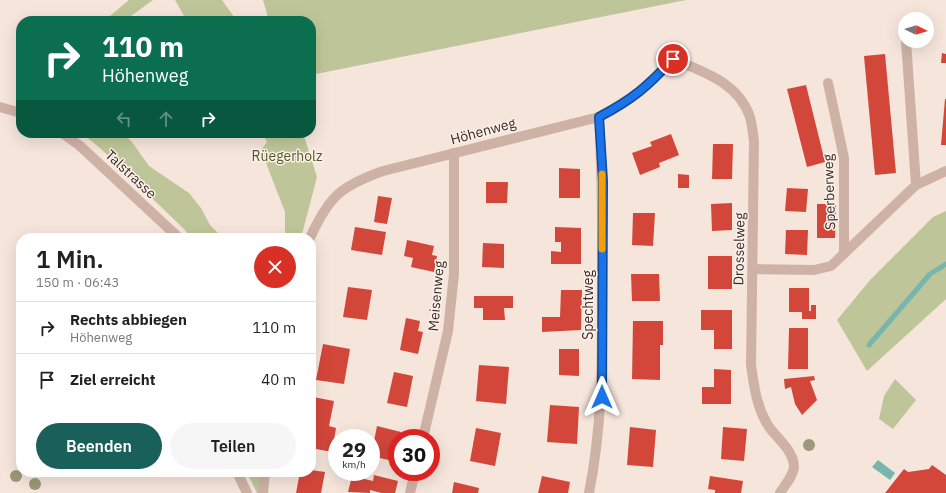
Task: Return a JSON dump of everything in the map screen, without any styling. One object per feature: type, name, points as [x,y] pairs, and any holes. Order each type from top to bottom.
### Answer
[{"type":"street","points":[[906,48],[916,185]]},
{"type":"street","name":"Höhenweg","points":[[312,233],[319,217],[334,196],[354,181],[383,170],[599,117],[628,101],[648,86],[673,59]]},
{"type":"street","name":"Drosselweg","points":[[673,59],[722,81],[739,96],[750,117],[754,141],[751,365],[755,397],[766,423],[790,453],[794,464],[794,471],[780,493]]},
{"type":"street","name":"Sperberweg","points":[[828,83],[844,158],[844,254]]},
{"type":"street","points":[[0,107],[16,112]]},
{"type":"street","name":"Spechtweg","points":[[589,493],[596,455],[602,400],[603,181],[599,117]]},
{"type":"street","name":"Talstrasse","points":[[69,138],[79,145],[174,233]]},
{"type":"street","name":"Meisenweg","points":[[425,429],[448,331],[454,274],[454,153]]},
{"type":"street","points":[[753,269],[814,270],[831,266],[916,185],[946,171]]},
{"type":"street","points":[[239,477],[247,493]]},
{"type":"street","points":[[263,493],[265,477]]},
{"type":"street","points":[[410,493],[413,481]]},
{"type":"green space","points":[[129,0],[153,0],[131,16],[110,16]]},
{"type":"green space","points":[[175,0],[222,0],[233,16],[184,16]]},
{"type":"green space","points":[[263,0],[686,0],[316,74],[316,16],[268,16]]},
{"type":"green space","points":[[87,138],[128,138],[149,166],[189,193],[201,208],[210,225],[218,233],[188,233],[100,148]]},
{"type":"green space","name":"Rüegerholz","points":[[265,138],[305,138],[317,177],[302,233],[285,233],[285,212],[261,150],[267,142]]},
{"type":"green space","points":[[946,211],[946,299],[867,371],[837,320],[871,279],[933,217]]},
{"type":"green space","points":[[895,379],[916,400],[893,429],[879,419],[884,396]]},
{"type":"green space","points":[[249,477],[261,477],[259,493],[257,493]]},
{"type":"water","points":[[878,460],[895,473],[890,480],[872,467]]},
{"type":"building","points":[[942,53],[946,54],[946,63],[941,63]]},
{"type":"building","points":[[885,54],[896,173],[875,175],[864,56]]},
{"type":"building","points":[[806,85],[825,162],[807,167],[787,89]]},
{"type":"building","points":[[945,99],[946,145],[941,145]]},
{"type":"building","points":[[671,134],[679,155],[659,163],[660,167],[640,175],[632,153],[652,146],[650,142]]},
{"type":"building","points":[[713,144],[733,144],[732,179],[712,179]]},
{"type":"building","points":[[559,168],[580,169],[580,198],[559,198]]},
{"type":"building","points":[[678,174],[689,175],[689,188],[678,188]]},
{"type":"building","points":[[486,182],[508,182],[507,203],[486,203]]},
{"type":"building","points":[[787,188],[808,189],[806,212],[785,211]]},
{"type":"building","points":[[378,196],[392,198],[387,224],[374,222]]},
{"type":"building","points":[[732,203],[732,230],[712,231],[711,204]]},
{"type":"building","points":[[817,204],[836,204],[835,238],[817,238]]},
{"type":"building","points":[[633,213],[655,213],[653,246],[632,245]]},
{"type":"building","points":[[355,227],[386,232],[382,255],[351,250]]},
{"type":"building","points":[[555,227],[581,228],[581,264],[551,264],[551,251],[561,252],[561,242],[555,242]]},
{"type":"building","points":[[786,230],[808,230],[807,255],[785,254]]},
{"type":"building","points":[[407,240],[434,246],[432,255],[437,256],[434,272],[411,267],[413,258],[404,256]]},
{"type":"building","points":[[483,243],[504,244],[504,268],[482,267]]},
{"type":"building","points":[[708,256],[732,256],[732,289],[708,289]]},
{"type":"building","points":[[631,274],[659,274],[660,301],[632,301]]},
{"type":"building","points":[[348,287],[372,290],[367,320],[343,317]]},
{"type":"building","points":[[789,288],[809,288],[809,311],[811,311],[811,305],[816,305],[816,319],[802,319],[802,312],[789,312]]},
{"type":"building","points":[[561,290],[582,290],[581,330],[542,332],[542,317],[560,317]]},
{"type":"building","points":[[474,296],[513,296],[513,308],[504,308],[505,320],[483,320],[483,308],[474,308]]},
{"type":"building","points":[[701,310],[732,310],[732,349],[714,349],[714,330],[701,330]]},
{"type":"building","points":[[406,318],[420,321],[418,331],[423,332],[418,354],[400,350]]},
{"type":"building","points":[[633,321],[663,321],[663,345],[660,345],[660,380],[632,379]]},
{"type":"building","points":[[789,328],[808,328],[808,369],[788,369]]},
{"type":"building","points":[[323,344],[350,349],[344,384],[316,380]]},
{"type":"building","points":[[559,349],[579,349],[579,376],[559,375]]},
{"type":"building","points":[[479,365],[509,367],[506,404],[476,401]]},
{"type":"building","points":[[714,369],[731,370],[731,404],[702,404],[702,387],[714,387]]},
{"type":"building","points":[[394,372],[413,376],[407,407],[387,403]]},
{"type":"building","points":[[814,376],[815,380],[810,381],[817,400],[802,415],[795,404],[791,387],[785,389],[784,379]]},
{"type":"building","points":[[316,398],[334,401],[329,426],[336,428],[328,429],[328,451],[316,449]]},
{"type":"building","points":[[550,405],[579,407],[577,444],[547,442]]},
{"type":"building","points":[[377,426],[389,429],[388,460],[380,458],[380,429],[376,429]]},
{"type":"building","points":[[630,427],[656,430],[653,467],[627,465]]},
{"type":"building","points":[[723,427],[747,429],[744,461],[721,459]]},
{"type":"building","points":[[476,428],[501,433],[495,466],[470,461]]},
{"type":"building","points":[[932,465],[946,475],[946,493],[885,493],[904,469],[908,472],[929,469]]},
{"type":"building","points":[[316,471],[325,472],[321,493],[296,493],[299,477],[316,477]]},
{"type":"building","points":[[380,476],[388,478],[388,481],[398,481],[395,493],[381,493],[370,490],[370,493],[348,492],[351,481],[380,481]]},
{"type":"building","points":[[542,476],[570,482],[568,493],[538,493]]},
{"type":"building","points":[[710,476],[743,481],[741,493],[715,493],[715,490],[708,489]]},
{"type":"building","points":[[454,482],[479,488],[478,493],[452,493]]},
{"type":"waterway","points":[[869,345],[930,274],[946,264]]},
{"type":"slow traffic","points":[[602,174],[602,249]]},
{"type":"route","points":[[602,397],[603,181],[599,117],[628,101],[648,86],[673,59]]}]
